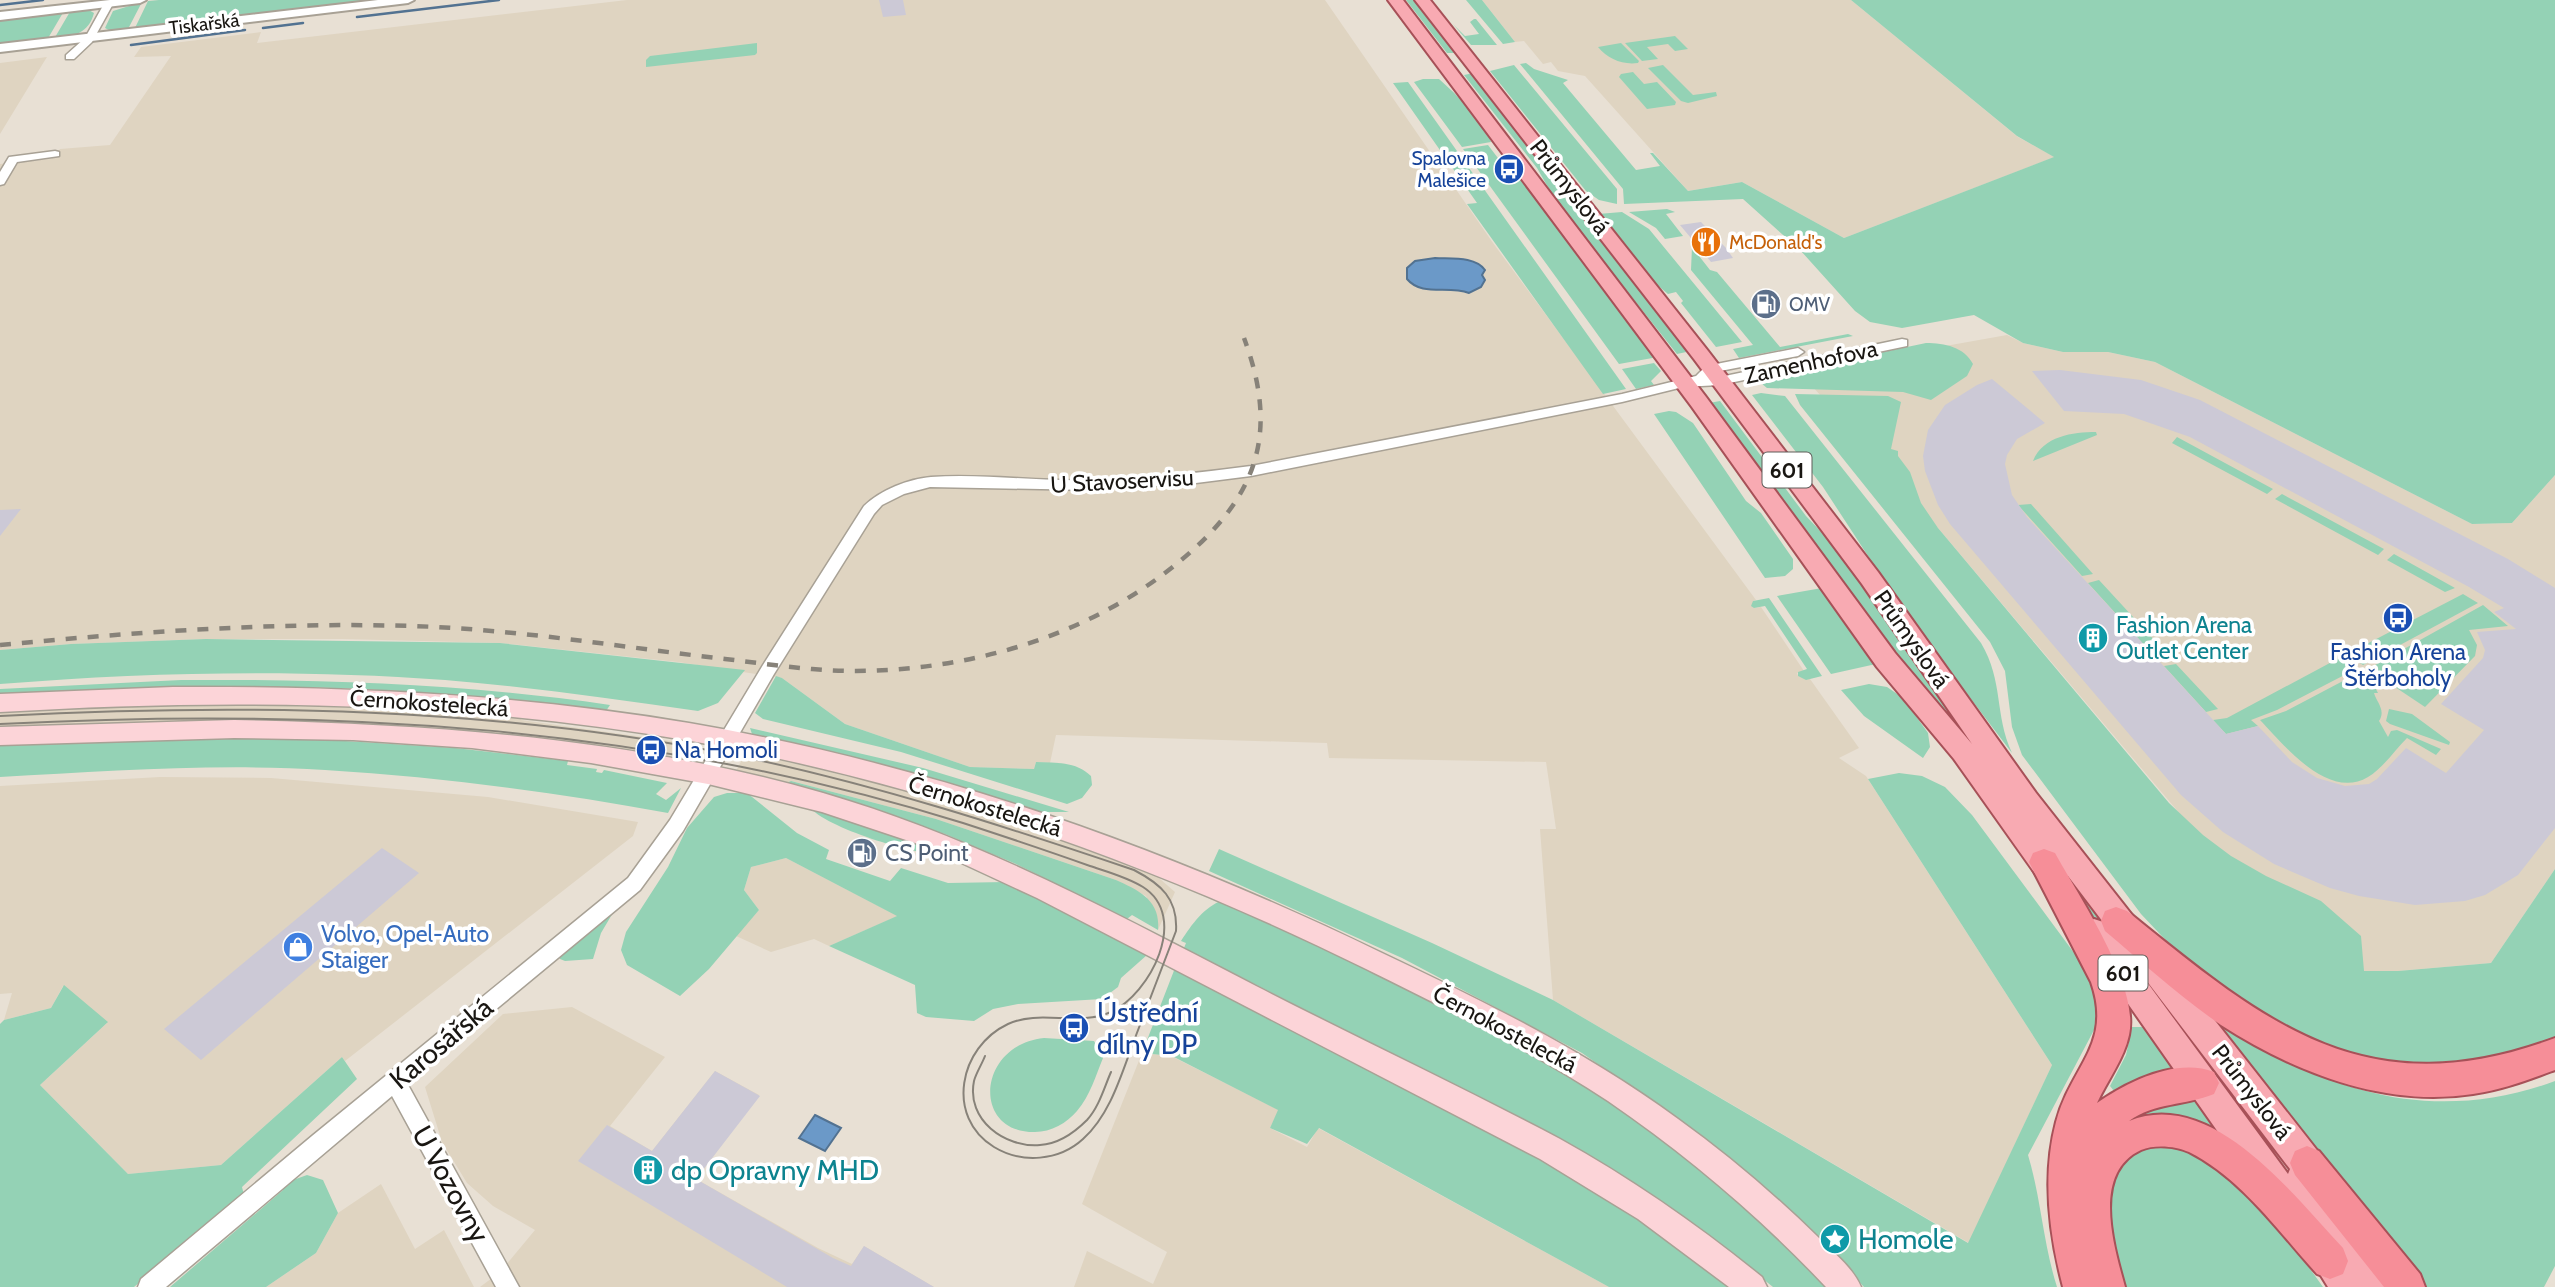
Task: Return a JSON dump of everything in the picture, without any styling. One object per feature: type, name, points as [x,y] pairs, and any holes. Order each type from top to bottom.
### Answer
[{"type":"highway","points":[[2044,862],[2106,978],[2115,999],[2118,1017],[2113,1039],[2074,1119],[2067,1162],[2073,1256],[2081,1287]]},
{"type":"highway","points":[[2116,920],[2208,996],[2248,1023],[2300,1049],[2350,1068],[2409,1081],[2453,1082],[2507,1072],[2555,1054]]},
{"type":"highway","points":[[2068,1209],[2078,1161],[2087,1138],[2104,1117],[2130,1100],[2159,1090],[2202,1083]]},
{"type":"highway","points":[[2107,1287],[2098,1252],[2095,1220],[2094,1195],[2099,1171],[2105,1157],[2124,1141],[2156,1130],[2173,1131],[2193,1137],[2227,1158],[2340,1274]]},
{"type":"highway","points":[[2307,1163],[2407,1287]]},
{"type":"main road","name":"Průmyslová","points":[[1395,0],[1870,578],[1987,748],[2116,920],[2307,1163],[2389,1287]]},
{"type":"main road","name":"Průmyslová","points":[[1422,0],[1704,377],[1886,660],[1969,761],[2044,862],[2340,1274]]},
{"type":"main road","name":"Černokostelecká","points":[[0,703],[194,695],[356,697],[538,711],[726,740],[884,775],[1010,812],[1192,877],[1335,940],[1573,1064],[1614,1089],[1698,1150],[1782,1222],[1846,1287]]},
{"type":"main road","name":"Černokostelecká","points":[[0,736],[208,729],[368,733],[527,747],[707,775],[779,790],[870,817],[1012,873],[1579,1166],[1675,1227],[1752,1287]]},
{"type":"main road","points":[[2202,1083],[2220,1086],[2242,1102],[2383,1287]]},
{"type":"street","points":[[0,16],[140,0]]},
{"type":"street","name":"Tiskařská","points":[[0,48],[408,0]]},
{"type":"street","points":[[70,57],[90,37],[108,4]]},
{"type":"street","points":[[0,182],[13,159],[55,154]]},
{"type":"street","name":"Zamenhofova","points":[[1704,377],[1897,339]]},
{"type":"street","name":"U Stavoservisu","points":[[707,775],[869,510],[877,502],[899,490],[943,480],[1091,485],[1238,473],[1635,395],[1704,377]]},
{"type":"street","name":"Karosářská","points":[[149,1287],[634,884],[663,849],[707,775]]},
{"type":"street","name":"U Vozovny","points":[[395,1081],[508,1287]]},
{"type":"shaded area","points":[[627,0],[1325,0],[1493,243],[1756,600],[1753,601],[1754,608],[1761,607],[1804,671],[1797,673],[1798,676],[1810,679],[1859,748],[1839,758],[1866,776],[2052,1065],[1969,1243],[1553,1000],[1540,829],[1556,829],[1546,762],[1329,758],[1327,743],[1056,735],[1050,763],[1036,762],[1034,769],[970,767],[845,724],[782,678],[678,662],[500,643],[342,639],[206,639],[71,644],[0,650],[0,164],[51,159],[60,149],[110,145],[171,56],[134,57],[141,47],[261,32],[257,43]]},
{"type":"shaded area","points":[[1482,0],[1851,0],[2018,137],[2055,157],[1844,238],[1742,182],[1688,191],[1585,76],[1558,71],[1551,62],[1543,64],[1524,41],[1515,42]]},
{"type":"shaded area","points":[[47,57],[42,65],[0,134],[0,63]]},
{"type":"shaded area","points":[[2007,335],[2023,343],[2063,352],[2108,352],[2155,362],[2472,524],[2512,523],[2555,475],[2555,869],[2491,963],[2398,971],[2313,971],[1938,528],[1805,378],[1934,348]]},
{"type":"shaded area","points":[[215,702],[398,707],[522,717],[521,720],[696,744],[686,761],[682,762],[684,758],[649,752],[512,734],[510,737],[192,721],[0,729],[0,711]]},
{"type":"shaded area","points":[[745,754],[897,788],[1004,819],[1152,872],[1175,892],[1158,930],[1158,923],[1146,896],[1116,880],[936,819],[791,781],[786,783],[736,771]]},
{"type":"shaded area","points":[[160,777],[271,778],[488,797],[638,822],[633,836],[345,1061],[342,1057],[221,1165],[128,1174],[40,1085],[107,1023],[63,986],[51,1008],[4,1020],[12,993],[0,994],[0,786]]},
{"type":"shaded area","points":[[786,858],[898,916],[829,946],[814,939],[771,952],[736,936],[759,910],[744,890],[751,867]]},
{"type":"shaded area","points":[[572,1007],[665,1057],[610,1126],[652,1151],[715,1071],[759,1095],[696,1179],[818,1248],[852,1264],[864,1246],[934,1287],[480,1287],[500,1272],[535,1230],[493,1206],[467,1183],[442,1142],[425,1087],[503,1014]]},
{"type":"shaded area","points":[[1142,1053],[1171,1056],[1279,1110],[1270,1128],[1307,1147],[1318,1128],[1609,1287],[1074,1287],[1087,1251],[1153,1284],[1167,1252],[1082,1204]]},
{"type":"shaded area","points":[[381,1184],[415,1249],[444,1230],[474,1287],[266,1287],[316,1253],[338,1213]]},
{"type":"green space","points":[[390,0],[134,30],[148,1]]},
{"type":"green space","points":[[1406,0],[1416,0],[1456,53],[1447,53]]},
{"type":"green space","points":[[1466,0],[1482,0],[1515,42],[1503,44]]},
{"type":"green space","points":[[1851,0],[2555,0],[2555,475],[2512,523],[2472,524],[2155,362],[2108,352],[2063,352],[2023,343],[1974,315],[1902,328],[1870,322],[1855,311],[1801,251],[1743,199],[1624,204],[1623,189],[1520,64],[1526,63],[1534,69],[1568,80],[1563,83],[1636,170],[1660,166],[1650,153],[1653,153],[1688,191],[1742,182],[1844,238],[2054,157],[2017,136]]},
{"type":"green space","points":[[142,2],[127,31],[111,31],[105,28],[113,11]]},
{"type":"green space","points":[[87,9],[94,13],[84,29],[68,37],[54,39],[71,10]]},
{"type":"green space","points":[[64,11],[47,40],[0,45],[0,18]]},
{"type":"green space","points":[[1474,19],[1497,45],[1471,45],[1453,24],[1465,36],[1479,34],[1470,22]]},
{"type":"green space","points":[[1675,36],[1688,49],[1675,51],[1668,44],[1647,47],[1658,59],[1642,61],[1625,43]]},
{"type":"green space","points":[[757,43],[755,55],[646,67],[646,60],[650,56]]},
{"type":"green space","points":[[1621,43],[1638,63],[1616,60],[1598,47]]},
{"type":"green space","points":[[1514,65],[1617,189],[1617,204],[1599,200],[1586,191],[1490,71]]},
{"type":"green space","points":[[1663,65],[1693,95],[1716,92],[1717,96],[1688,103],[1681,101],[1648,68]]},
{"type":"green space","points":[[1633,72],[1644,84],[1657,82],[1676,102],[1675,105],[1647,109],[1619,77],[1621,74]]},
{"type":"green space","points":[[1474,73],[1691,351],[1677,354],[1557,203],[1537,168],[1464,75]]},
{"type":"green space","points":[[1439,79],[1446,85],[1476,117],[1491,142],[1462,147],[1414,82]]},
{"type":"green space","points":[[1408,82],[1626,389],[1603,394],[1467,204],[1477,203],[1393,83]]},
{"type":"green space","points":[[1488,145],[1504,166],[1501,167],[1505,172],[1514,173],[1526,181],[1658,357],[1619,364],[1463,149]]},
{"type":"green space","points":[[1667,209],[1675,212],[1666,214],[1683,236],[1665,239],[1656,228],[1629,212]]},
{"type":"green space","points":[[1622,212],[1649,229],[1742,342],[1716,347],[1681,303],[1683,301],[1676,292],[1668,294],[1650,279],[1598,214]]},
{"type":"green space","points":[[1692,247],[1710,270],[1717,272],[1780,347],[1848,334],[1853,336],[1739,358],[1733,349],[1753,345],[1691,270]]},
{"type":"green space","points":[[1926,343],[1953,347],[1965,354],[1973,364],[1967,376],[1931,400],[1903,392],[1767,388],[1756,379]]},
{"type":"green space","points":[[1654,363],[1661,371],[1651,381],[1654,385],[1636,389],[1622,369]]},
{"type":"green space","points":[[1761,393],[1785,396],[1981,643],[1993,671],[2006,739],[2012,753],[1904,611],[1823,487],[1752,395]]},
{"type":"green space","points":[[1795,394],[1888,396],[1901,402],[1891,449],[1898,451],[1898,456],[1910,472],[1921,503],[1938,528],[2169,803],[2203,835],[2231,856],[2266,876],[2321,901],[2361,936],[2364,971],[2398,971],[2491,963],[2555,869],[2555,1042],[2455,1073],[2316,1049],[2193,969],[2141,914],[2022,755],[2012,727],[2005,671],[1990,642],[1800,405]]},
{"type":"green space","points":[[1720,401],[1806,516],[1842,554],[2174,1006],[2162,1010],[1972,751],[1910,680],[1709,403]]},
{"type":"green space","points":[[1676,412],[1693,423],[1746,501],[1761,513],[1793,559],[1793,569],[1785,576],[1765,578],[1654,414]]},
{"type":"green space","points":[[2096,432],[2097,435],[2033,461],[2051,441],[2078,433]]},
{"type":"green space","points":[[2177,437],[2273,489],[2267,494],[2172,443]]},
{"type":"green space","points":[[2282,494],[2384,549],[2378,555],[2275,499]]},
{"type":"green space","points":[[2031,504],[2093,574],[2082,576],[2018,505]]},
{"type":"green space","points":[[2394,554],[2455,588],[2445,592],[2387,560]]},
{"type":"green space","points":[[2099,580],[2169,656],[2157,659],[2088,583]]},
{"type":"green space","points":[[1822,588],[1876,664],[1831,674],[1777,596]]},
{"type":"green space","points":[[2463,594],[2478,603],[2363,665],[2357,661],[2366,656],[2357,649]]},
{"type":"green space","points":[[1769,598],[1822,676],[1806,680],[1798,676],[1798,672],[1807,669],[1765,606],[1751,606],[1753,601]]},
{"type":"green space","points":[[2483,605],[2508,626],[2469,630],[2477,645],[2475,656],[2425,707],[2368,669]]},
{"type":"green space","points":[[206,639],[500,643],[745,670],[718,703],[698,711],[477,683],[334,674],[222,673],[0,684],[0,650],[71,644]]},
{"type":"green space","points":[[2341,657],[2356,669],[2277,710],[2251,720],[2258,726],[2226,734],[2213,720],[2227,718]]},
{"type":"green space","points":[[2176,664],[2218,709],[2206,712],[2164,666]]},
{"type":"green space","points":[[2360,672],[2372,681],[2378,693],[2374,693],[2381,710],[2379,721],[2388,737],[2391,731],[2397,730],[2441,749],[2436,755],[2407,738],[2384,764],[2368,777],[2353,782],[2338,782],[2308,767],[2260,720],[2286,711]]},
{"type":"green space","points":[[776,676],[845,724],[970,767],[1034,769],[1036,762],[1072,765],[1091,776],[1092,785],[1082,798],[1067,804],[901,752],[763,719],[755,713]]},
{"type":"green space","points":[[181,680],[396,684],[503,692],[610,705],[606,711],[423,693],[271,687],[0,696],[0,689]]},
{"type":"green space","points":[[1869,684],[1887,687],[1903,698],[1928,733],[1930,747],[1923,758],[1864,716],[1841,690]]},
{"type":"green space","points":[[2389,709],[2412,714],[2450,742],[2449,745],[2390,724],[2386,721]]},
{"type":"green space","points":[[750,728],[923,768],[1069,812],[1042,812],[873,763],[759,737],[752,734]]},
{"type":"green space","points":[[283,737],[455,748],[568,761],[567,765],[597,769],[596,772],[602,773],[604,770],[667,783],[656,794],[666,800],[681,788],[668,813],[497,786],[325,770],[203,768],[0,777],[0,744],[81,739]]},
{"type":"green space","points":[[1899,773],[1922,776],[1945,787],[1972,815],[2083,965],[2097,995],[2098,1018],[2094,1030],[2028,1155],[2057,1287],[1864,1287],[1829,1250],[1683,1124],[1582,1053],[1402,958],[1209,871],[1219,849],[1553,1000],[1968,1243],[2052,1065],[1868,779]]},
{"type":"green space","points":[[791,781],[936,819],[1116,880],[1140,892],[1152,904],[1156,911],[1158,930],[1132,915],[1127,919],[1016,864],[945,834],[786,783]]},
{"type":"green space","points":[[727,793],[747,793],[797,833],[829,850],[826,859],[890,881],[901,868],[948,883],[1006,882],[1147,955],[1121,978],[1118,987],[1102,999],[1018,1004],[993,1009],[974,1021],[926,1017],[917,1013],[915,985],[829,946],[897,916],[786,858],[751,867],[744,890],[759,910],[709,969],[680,996],[627,965],[621,950],[626,932],[668,867],[687,828],[714,797]]},
{"type":"green space","points":[[810,808],[951,857],[918,852],[856,833],[821,817]]},
{"type":"green space","points":[[1223,900],[1417,994],[1543,1059],[1588,1086],[1632,1116],[1720,1185],[1828,1287],[1773,1287],[1713,1239],[1671,1210],[1563,1142],[1184,948],[1186,943],[1181,941],[1194,922],[1210,907]]},
{"type":"green space","points":[[614,911],[601,933],[593,959],[560,959],[559,956]]},
{"type":"green space","points":[[1175,968],[1583,1179],[1735,1287],[1609,1287],[1319,1128],[1307,1144],[1270,1128],[1278,1110],[1172,1056],[1142,1053]]},
{"type":"green space","points":[[64,985],[108,1022],[40,1085],[128,1174],[221,1165],[342,1057],[357,1079],[242,1187],[244,1195],[134,1287],[0,1287],[0,1024],[4,1020],[51,1008]]},
{"type":"green space","points":[[2207,1007],[2264,1047],[2307,1070],[2376,1094],[2411,1100],[2482,1099],[2555,1081],[2555,1266],[2544,1287],[2425,1287],[2228,1041],[2216,1031]]},
{"type":"green space","points":[[2132,1027],[2150,1027],[2179,1068],[2114,1091],[2110,1086],[2126,1055]]},
{"type":"green space","points":[[1044,1038],[1094,1041],[1103,1058],[1086,1099],[1068,1119],[1053,1129],[1041,1132],[1014,1129],[1000,1119],[992,1105],[990,1088],[995,1071],[1005,1056],[1022,1044]]},
{"type":"green space","points":[[2194,1094],[2230,1140],[2144,1118],[2134,1119],[2132,1115]]},
{"type":"green space","points":[[2182,1145],[2260,1199],[2323,1287],[2119,1287],[2103,1206],[2123,1155],[2136,1147]]},
{"type":"green space","points":[[307,1175],[323,1180],[338,1213],[316,1253],[266,1287],[170,1287],[283,1190],[282,1184]]},
{"type":"water","points":[[1435,258],[1475,262],[1485,270],[1482,275],[1485,280],[1481,287],[1469,293],[1420,288],[1407,279],[1407,268],[1415,261]]},
{"type":"water","points":[[815,1115],[841,1128],[825,1151],[799,1138]]},
{"type":"building","points":[[879,0],[903,0],[906,15],[883,17]]},
{"type":"building","name":"McDonald's","points":[[1701,222],[1733,258],[1711,262],[1680,225]]},
{"type":"building","name":"Fashion Arena Outlet Center","points":[[2060,370],[2141,380],[2200,400],[2508,559],[2555,588],[2555,828],[2518,875],[2485,895],[2465,901],[2415,905],[2359,896],[2330,888],[2274,864],[2223,832],[2181,795],[1950,524],[1938,505],[1925,471],[1923,456],[1928,430],[1945,405],[1977,385],[1992,379],[2045,423],[2017,439],[2005,464],[2012,495],[2027,517],[2226,734],[2258,726],[2292,762],[2317,778],[2345,786],[2369,784],[2406,748],[2446,773],[2484,730],[2441,704],[2483,658],[2485,650],[2477,632],[2516,629],[2494,612],[2504,608],[2469,587],[2190,437],[2124,414],[2064,411],[2032,371]]},
{"type":"building","points":[[21,509],[0,536],[0,510]]},
{"type":"building","name":"Volvo, Opel-Auto Staiger","points":[[382,848],[419,873],[201,1060],[164,1029]]},
{"type":"building","name":"dp Opravny MHD","points":[[715,1071],[760,1096],[696,1179],[833,1258],[851,1266],[864,1246],[934,1287],[787,1287],[578,1161],[607,1125],[652,1151]]},
{"type":"waterway","points":[[0,5],[43,0]]},
{"type":"waterway","points":[[357,17],[499,0]]},
{"type":"waterway","points":[[263,28],[303,23]]},
{"type":"waterway","points":[[131,45],[245,30]]},
{"type":"tram line","points":[[0,716],[185,710],[371,713],[555,727],[739,756],[839,779],[938,807],[1134,870],[1160,887],[1171,901],[1176,931],[1120,1078],[1093,1129],[1073,1146],[1052,1156],[1016,1156],[994,1147],[979,1134],[969,1118],[964,1101],[964,1083],[969,1065],[978,1049],[991,1035],[1008,1024],[1033,1018],[1098,1016],[1126,1003],[1139,989],[1159,954],[1164,935],[1163,917],[1157,900],[1143,887],[1124,878],[963,823],[845,790],[726,764],[607,744],[486,730],[366,722],[122,719],[0,724]]},
{"type":"tram line","points":[[985,1056],[974,1081],[976,1108],[991,1129],[1014,1142],[1027,1145],[1040,1145],[1066,1137],[1087,1120],[1095,1109],[1111,1072]]},
{"type":"railway","points":[[0,645],[205,629],[360,625],[490,631],[840,671],[902,669],[993,654],[1037,641],[1120,603],[1158,578],[1194,549],[1217,525],[1235,502],[1249,477],[1257,452],[1259,398],[1254,369],[1244,338]]},
{"type":"place","name":"Spalovna Malešice","points":[[1509,169]]},
{"type":"place","name":"McDonald's","points":[[1706,242]]},
{"type":"place","name":"OMV","points":[[1766,304]]},
{"type":"place","name":"Fashion Arena Štěrboholy","points":[[2398,618]]},
{"type":"place","name":"Fashion Arena Outlet Center","points":[[2093,638]]},
{"type":"place","name":"Na Homoli","points":[[651,750]]},
{"type":"place","name":"CS Point","points":[[862,853]]},
{"type":"place","name":"Volvo, Opel-Auto Staiger","points":[[298,947]]},
{"type":"place","name":"Ústřední dílny DP","points":[[1074,1028]]},
{"type":"place","name":"dp Opravny MHD","points":[[648,1170]]},
{"type":"place","name":"Homole","points":[[1835,1239]]}]
